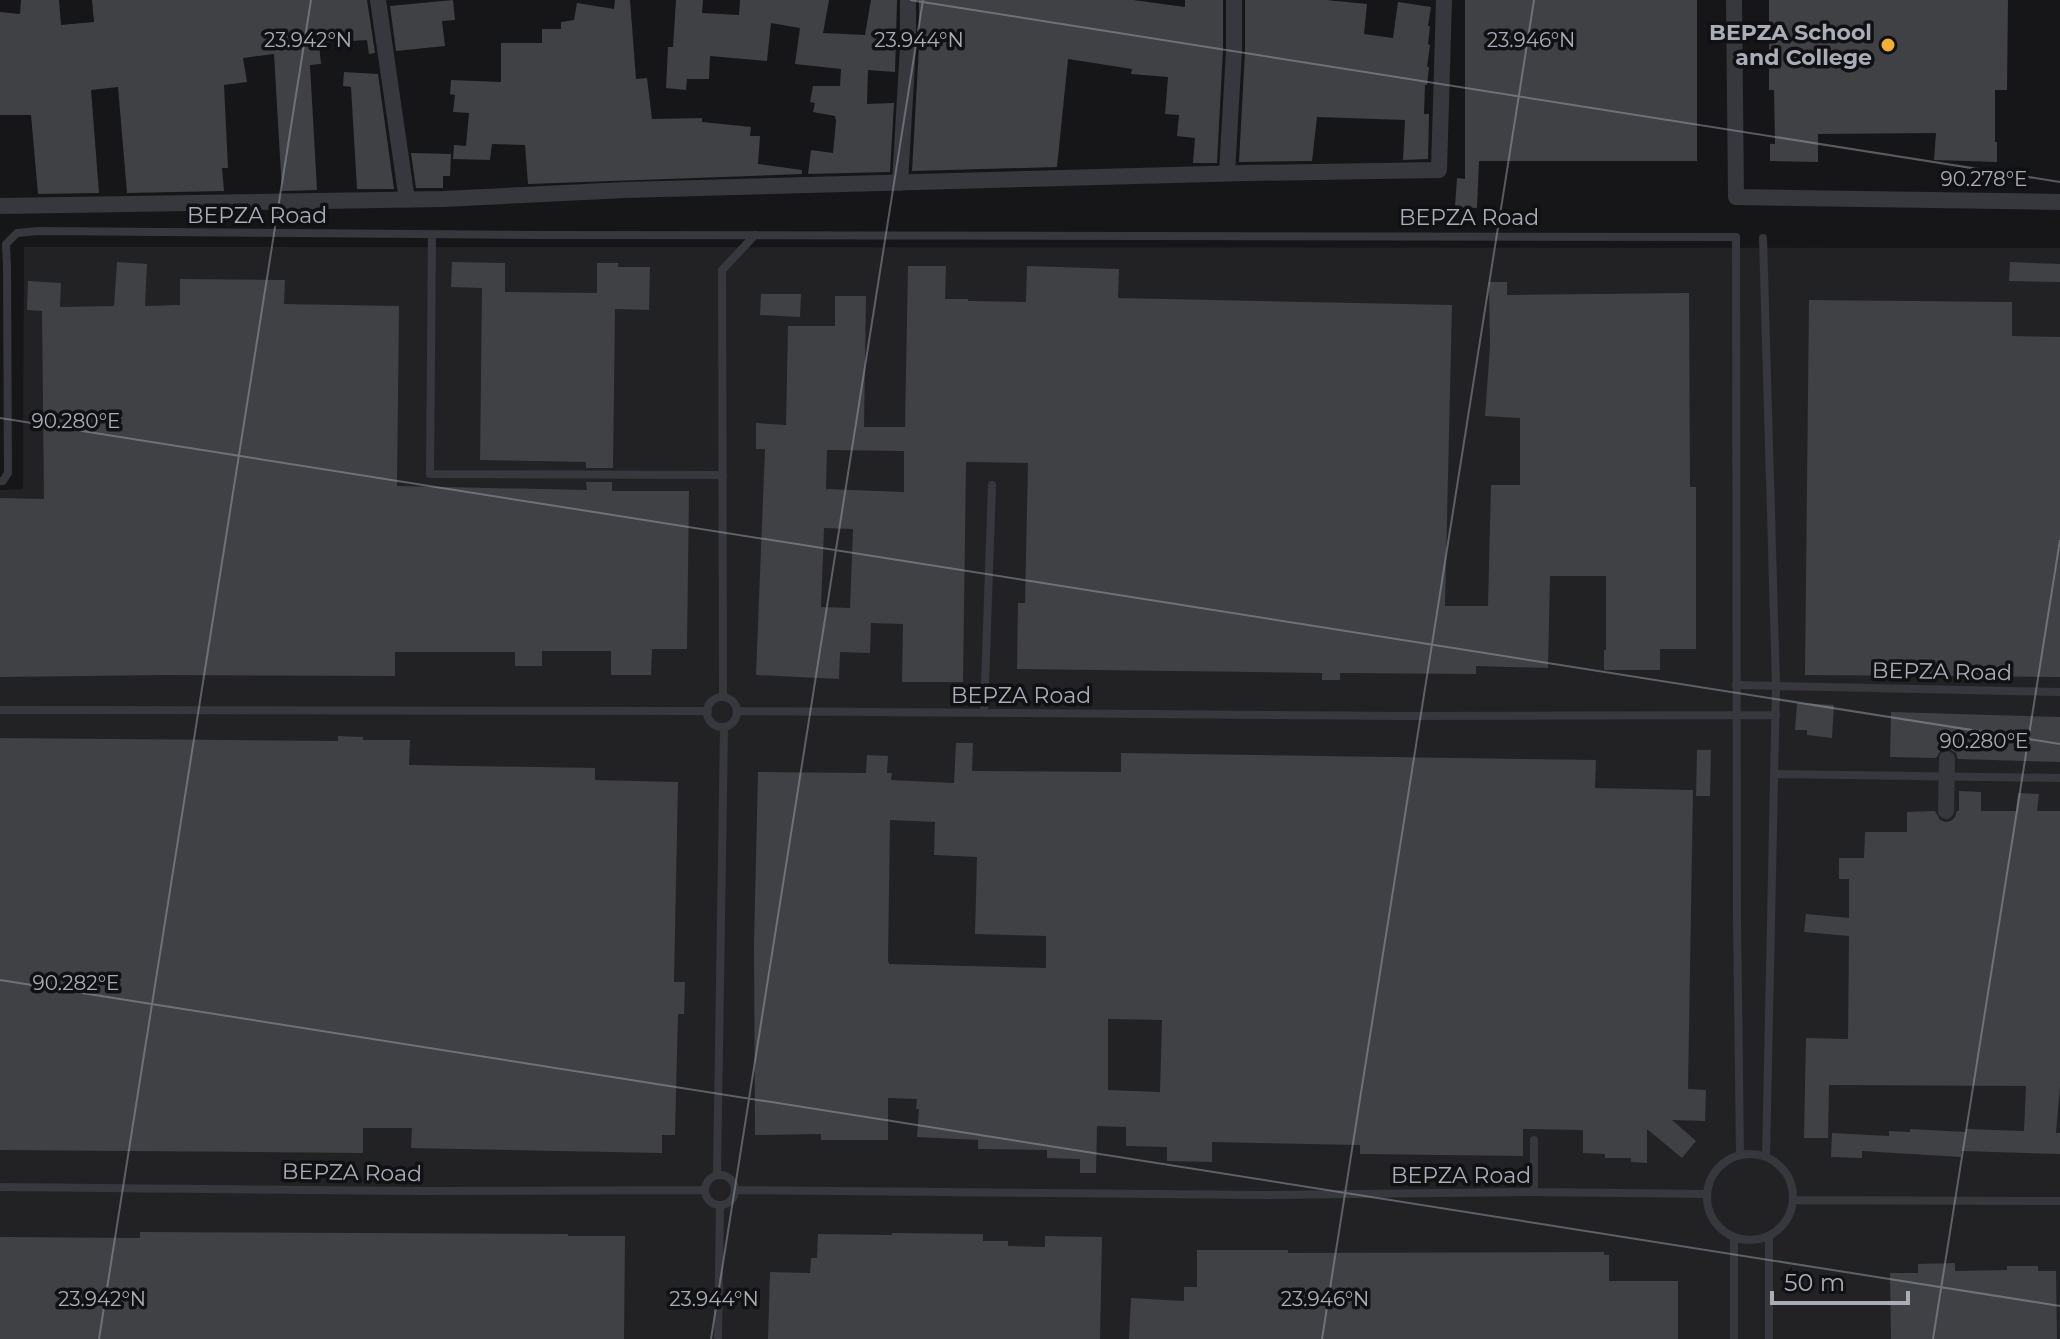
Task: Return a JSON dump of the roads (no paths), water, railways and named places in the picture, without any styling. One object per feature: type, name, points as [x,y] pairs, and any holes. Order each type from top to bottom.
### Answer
[{"type":"street","points":[[378,0],[407,200]]},
{"type":"street","points":[[900,183],[908,0]]},
{"type":"street","points":[[1227,173],[1234,0]]},
{"type":"street","points":[[0,206],[407,200],[625,190],[1439,170],[1444,0]]},
{"type":"street","points":[[1734,0],[1736,197],[2060,202]]},
{"type":"street","points":[[1946,811],[1947,759]]},
{"type":"lane","name":"BEPZA Road","points":[[0,481],[8,473],[6,244],[17,233],[1736,237],[1740,1155]]},
{"type":"lane","points":[[432,234],[430,474],[723,475]]},
{"type":"lane","points":[[723,697],[722,270],[755,235]]},
{"type":"lane","points":[[1763,238],[1776,686],[1766,1157]]},
{"type":"lane","points":[[984,713],[992,485]]},
{"type":"lane","name":"BEPZA Road","points":[[1736,685],[2060,692]]},
{"type":"lane","points":[[723,697],[730,699],[737,708],[733,722],[724,727],[710,721],[708,711],[712,701],[723,697]]},
{"type":"lane","points":[[0,710],[708,711]]},
{"type":"lane","name":"BEPZA Road","points":[[737,711],[1399,716],[1776,715]]},
{"type":"lane","points":[[717,1175],[724,727]]},
{"type":"lane","points":[[1775,774],[2060,778]]},
{"type":"lane","points":[[1534,1140],[1534,1192]]},
{"type":"lane","points":[[1740,1155],[1766,1157],[1781,1167],[1791,1182],[1793,1200],[1788,1217],[1769,1236],[1752,1240],[1734,1237],[1714,1220],[1707,1194],[1712,1177],[1724,1163],[1740,1155]]},
{"type":"lane","points":[[717,1175],[727,1177],[735,1190],[731,1199],[720,1205],[712,1203],[705,1190],[708,1180],[717,1175]]},
{"type":"lane","name":"BEPZA Road","points":[[0,1187],[705,1190]]},
{"type":"lane","name":"BEPZA Road","points":[[735,1190],[1266,1195],[1707,1194]]},
{"type":"lane","points":[[1793,1200],[2060,1201]]},
{"type":"lane","points":[[718,1339],[720,1205]]},
{"type":"lane","points":[[1769,1236],[1769,1339]]},
{"type":"lane","points":[[1734,1237],[1734,1339]]},
{"type":"place","name":"BEPZA School and College","points":[[1888,45]]}]
